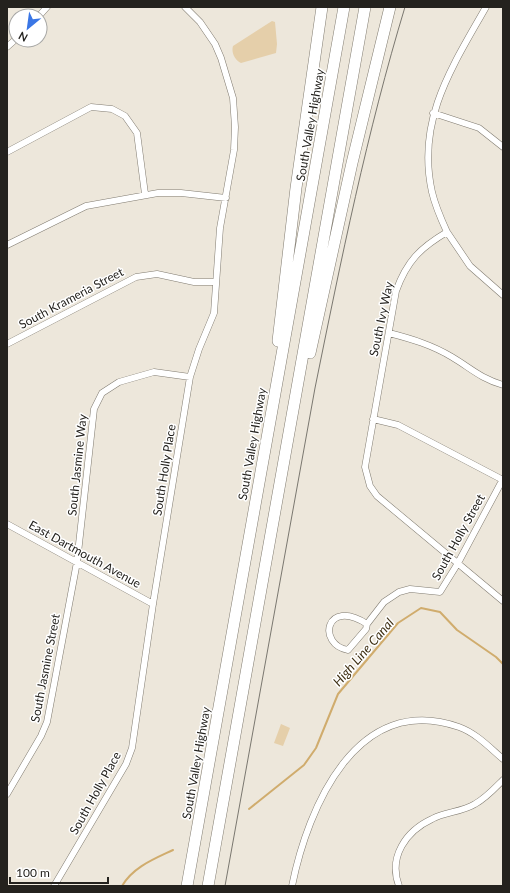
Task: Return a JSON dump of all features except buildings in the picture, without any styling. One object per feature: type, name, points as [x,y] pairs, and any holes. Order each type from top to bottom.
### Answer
[{"type":"highway","points":[[273,401],[279,323],[296,188],[322,7]]},
{"type":"highway","name":"South Valley Highway","points":[[187,886],[344,7]]},
{"type":"highway","points":[[208,886],[365,7]]},
{"type":"highway","points":[[277,502],[352,163],[390,7]]},
{"type":"street","name":"South Holly Place","points":[[54,886],[126,764],[132,748],[153,604],[190,377],[198,349],[214,313],[220,228],[234,145],[235,113],[230,83],[215,44],[200,22],[185,7]]},
{"type":"street","points":[[486,7],[445,80],[433,113],[428,150],[432,192],[447,232],[470,266],[503,295]]},
{"type":"street","points":[[7,152],[91,107],[112,109],[125,116],[137,133],[145,194]]},
{"type":"street","points":[[433,113],[479,128],[503,147]]},
{"type":"street","points":[[7,245],[86,206],[145,194],[181,193],[226,198]]},
{"type":"street","name":"South Ivy Way","points":[[447,232],[423,247],[407,266],[396,291],[365,467],[370,486],[377,496],[458,564]]},
{"type":"street","name":"South Krameria Street","points":[[7,344],[136,277],[158,274],[194,282],[216,282]]},
{"type":"street","points":[[389,333],[416,339],[452,357],[482,378],[503,385]]},
{"type":"street","name":"South Jasmine Way","points":[[77,562],[94,409],[102,393],[119,382],[154,372],[190,377]]},
{"type":"street","points":[[373,419],[404,428],[450,454],[503,480]]},
{"type":"street","name":"South Holly Street","points":[[367,624],[357,617],[343,615],[332,621],[329,629],[330,635],[338,646],[348,650],[366,629],[367,624],[384,602],[398,592],[410,589],[440,592],[458,564],[503,480]]},
{"type":"street","name":"East Dartmouth Avenue","points":[[7,524],[153,604]]},
{"type":"street","name":"South Jasmine Street","points":[[7,794],[41,736],[47,722],[77,562]]},
{"type":"street","points":[[458,564],[503,601]]},
{"type":"street","points":[[292,886],[299,855],[318,806],[338,770],[358,746],[376,733],[403,723],[431,722],[460,727],[477,737],[503,760]]},
{"type":"street","points":[[399,886],[395,875],[397,857],[411,832],[432,818],[476,804],[503,780]]},
{"type":"shaded area","points":[[272,21],[275,22],[277,44],[276,53],[241,63],[237,60],[233,54],[233,46]]},
{"type":"shaded area","points":[[281,724],[290,728],[283,746],[274,743]]},
{"type":"waterway","name":"High Line Canal","points":[[249,809],[304,765],[316,748],[338,694],[398,623],[421,608],[440,612],[457,630],[496,657],[503,664]]},
{"type":"waterway","name":"High Line Canal","points":[[122,886],[138,869],[151,860],[173,850]]},
{"type":"tram line","points":[[225,886],[315,388],[345,244],[367,149],[391,54],[405,7]]}]
